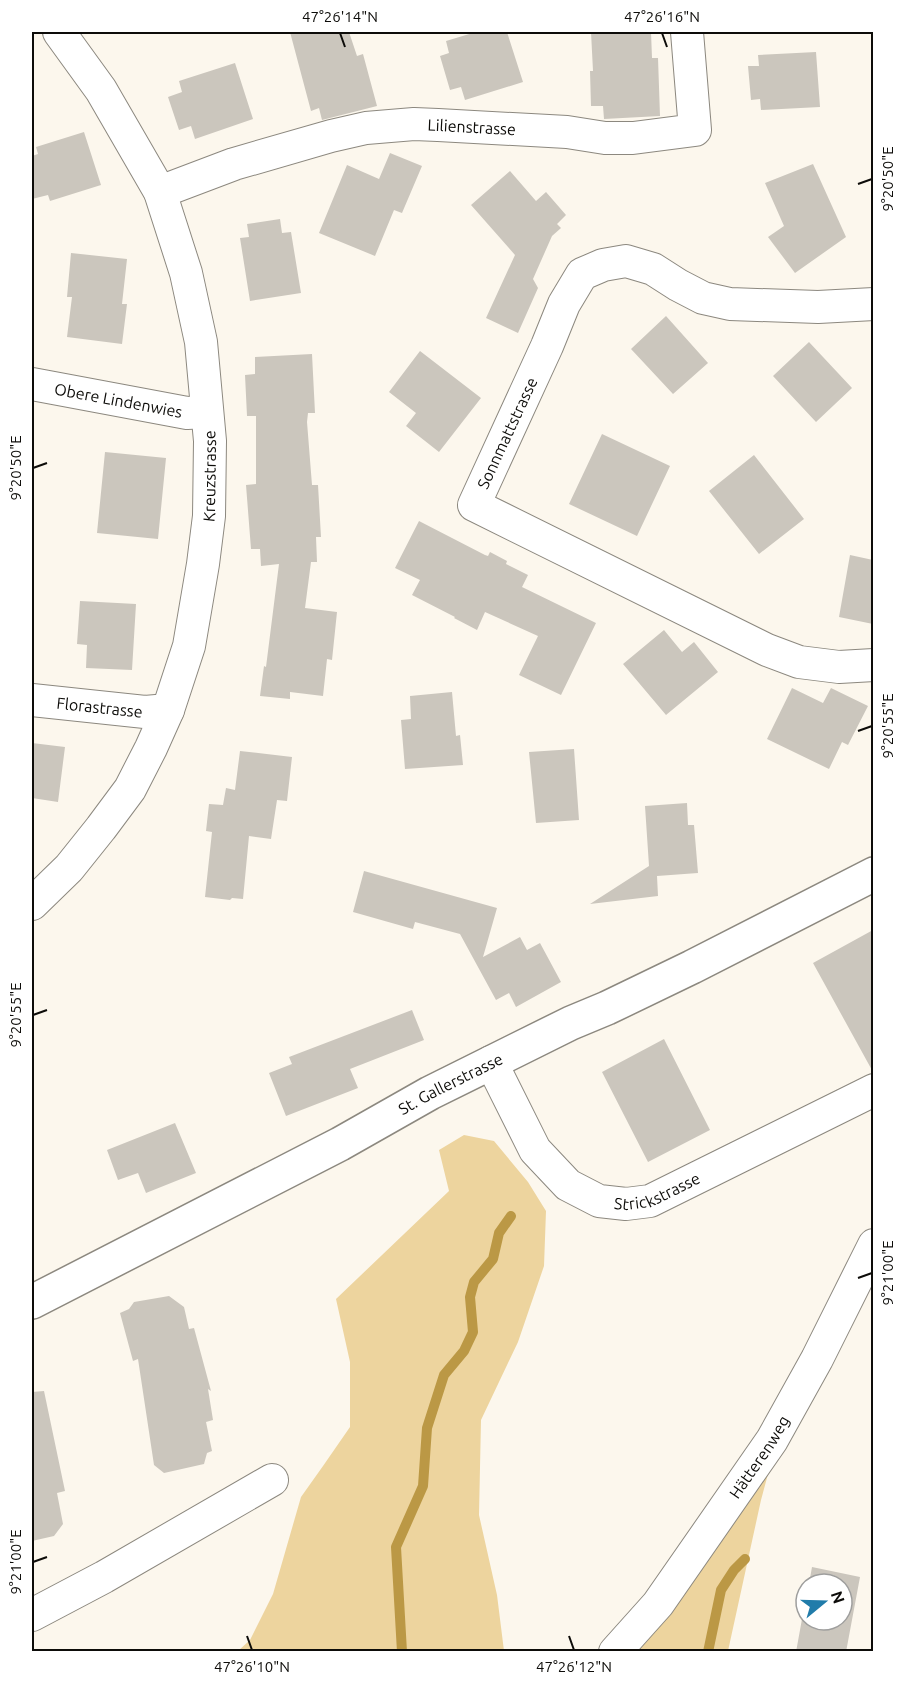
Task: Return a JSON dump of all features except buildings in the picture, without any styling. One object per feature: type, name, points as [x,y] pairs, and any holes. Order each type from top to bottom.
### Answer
[{"type":"street","name":"Kreuzstrasse","points":[[32,904],[69,868],[130,789],[151,748],[168,710],[189,646],[209,516],[210,441],[201,342],[192,297],[160,192],[101,90],[59,32]]},
{"type":"street","name":"Lilienstrasse","points":[[160,192],[234,164],[366,128],[414,124],[567,132],[605,138],[633,138],[695,130],[687,32]]},
{"type":"street","name":"Sonnmattstrasse","points":[[873,304],[818,307],[730,304],[703,298],[653,269],[626,261],[603,265],[582,274],[564,304],[474,505],[766,650],[799,662],[839,667],[873,665]]},
{"type":"street","name":"Obere Lindenwies","points":[[32,384],[187,412],[207,412]]},
{"type":"street","name":"Florastrasse","points":[[32,700],[145,712],[168,710]]},
{"type":"street","name":"St. Gallerstrasse","points":[[32,1302],[340,1144],[430,1093],[692,967],[873,874]]},
{"type":"street","name":"Strickstrasse","points":[[491,1062],[535,1150],[568,1185],[599,1201],[626,1204],[650,1201],[873,1090]]},
{"type":"street","name":"Hätterenweg","points":[[615,1652],[658,1604],[772,1440],[817,1359],[873,1245]]},
{"type":"street","points":[[32,1615],[104,1577],[272,1480]]},
{"type":"shaded area","points":[[464,1135],[494,1141],[528,1182],[546,1211],[544,1266],[518,1342],[481,1420],[479,1515],[497,1595],[504,1651],[238,1651],[250,1640],[273,1594],[301,1497],[350,1427],[350,1362],[336,1299],[449,1191],[439,1150]]},
{"type":"shaded area","points":[[771,1463],[728,1651],[634,1652]]},
{"type":"waterway","points":[[402,1652],[396,1547],[423,1486],[427,1428],[444,1375],[464,1351],[473,1332],[470,1297],[474,1282],[493,1259],[499,1233],[511,1216]]},
{"type":"waterway","points":[[708,1652],[721,1590],[734,1570],[745,1559]]}]
